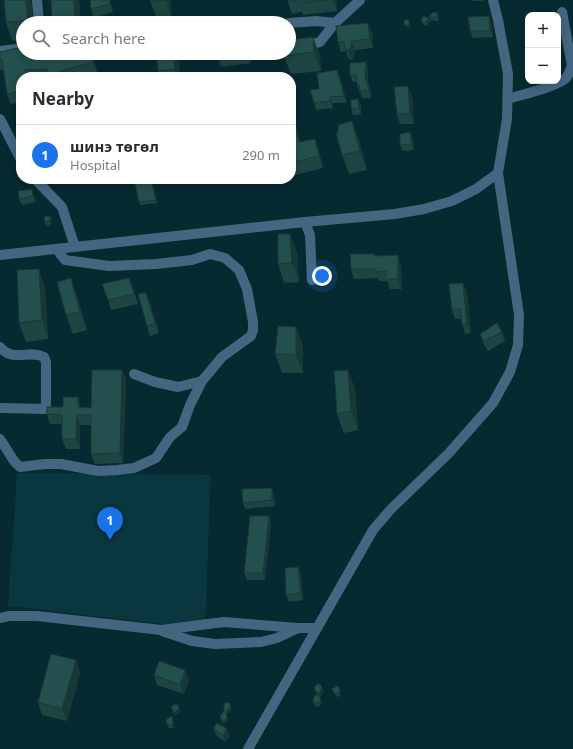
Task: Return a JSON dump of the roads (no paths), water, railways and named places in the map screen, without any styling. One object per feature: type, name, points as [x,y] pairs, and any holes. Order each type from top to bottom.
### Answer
[{"type":"street","points":[[37,0],[38,16]]},
{"type":"street","points":[[296,49],[320,42],[335,22],[360,0]]},
{"type":"street","points":[[248,749],[373,530],[391,509],[450,453],[493,402],[510,372],[518,345],[519,315],[498,173],[507,120],[508,74],[493,0]]},
{"type":"street","points":[[508,99],[558,83],[565,79],[569,74],[572,66],[562,12]]},
{"type":"street","points":[[296,22],[316,21],[335,22]]},
{"type":"street","points":[[0,51],[16,49]]},
{"type":"street","points":[[0,119],[16,150]]},
{"type":"street","points":[[0,255],[305,222],[395,214],[424,209],[452,200],[476,189],[498,173]]},
{"type":"street","points":[[40,184],[62,207],[75,247]]},
{"type":"street","points":[[305,222],[310,235],[312,280]]},
{"type":"street","points":[[0,439],[14,461],[20,466],[61,464],[98,471],[134,468],[156,458],[170,437],[182,427],[190,405],[202,381],[222,357],[250,336],[252,330],[253,322],[247,289],[239,270],[225,258],[210,254],[192,260],[156,264],[109,266],[65,260],[57,249]]},
{"type":"street","points":[[0,348],[10,355],[39,354],[44,357],[46,362],[46,409],[0,408]]},
{"type":"street","points":[[134,374],[155,382],[178,387],[202,381]]},
{"type":"street","points":[[0,618],[9,616],[37,616],[160,630],[192,641],[215,644],[261,642],[277,638],[298,628]]},
{"type":"street","points":[[160,630],[224,622],[316,628]]},
{"type":"place","name":"шинэ төгөл","points":[[110,540]]}]
